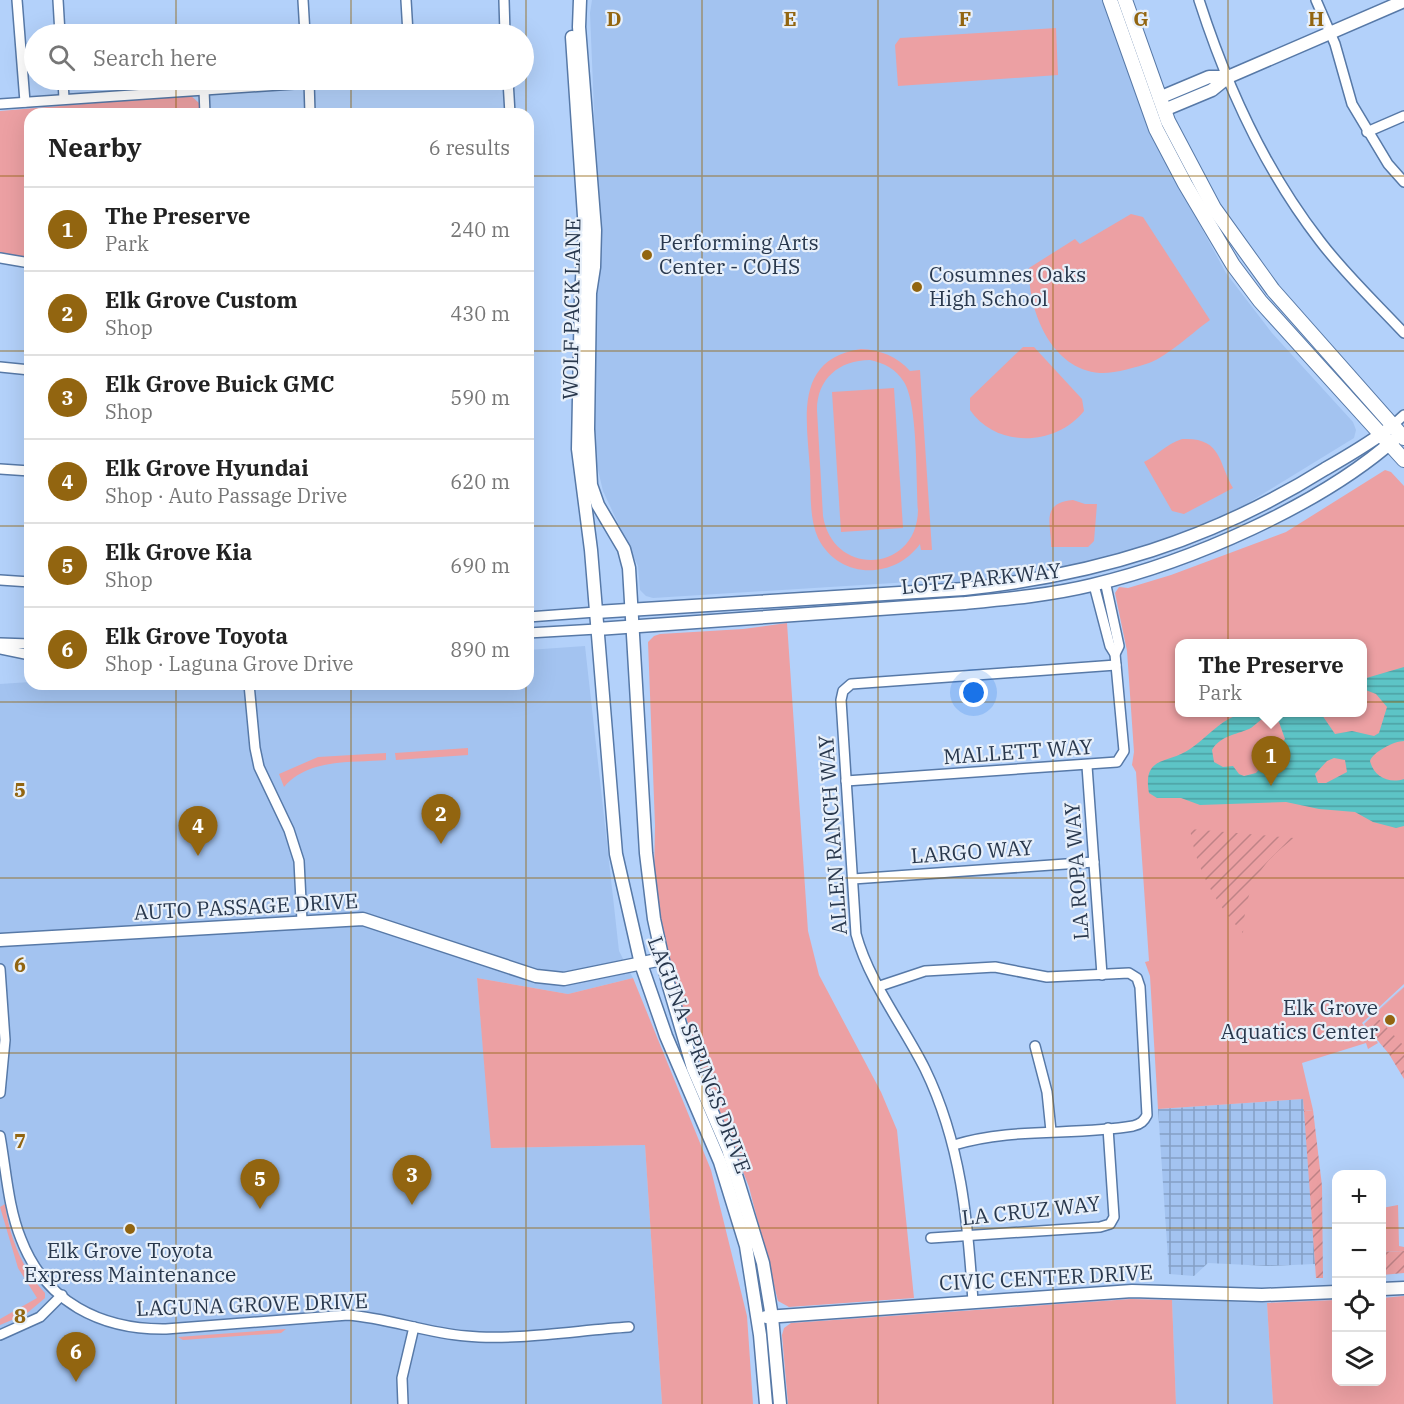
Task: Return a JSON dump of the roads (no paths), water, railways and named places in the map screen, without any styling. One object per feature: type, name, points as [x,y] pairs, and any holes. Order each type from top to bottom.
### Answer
[{"type":"main road","points":[[1110,0],[1156,129],[1222,248],[1260,301],[1404,460]]},
{"type":"main road","points":[[1125,0],[1161,104],[1208,198],[1246,255],[1400,432]]},
{"type":"street","points":[[17,0],[24,89]]},
{"type":"street","points":[[58,0],[59,24]]},
{"type":"street","points":[[303,0],[304,24]]},
{"type":"street","points":[[405,0],[407,24]]},
{"type":"street","points":[[504,0],[505,24]]},
{"type":"street","name":"WOLF PACK LANE","points":[[572,0],[572,35],[586,238],[581,296],[578,449],[591,543],[596,612]]},
{"type":"street","name":"WOLF PACK LANE","points":[[580,0],[579,27],[595,243],[590,293],[588,429],[591,485],[598,505],[627,555],[631,610]]},
{"type":"street","points":[[1200,0],[1228,77],[1256,144],[1321,243],[1404,333]]},
{"type":"street","points":[[1316,0],[1352,104],[1388,164],[1404,182]]},
{"type":"street","points":[[1161,104],[1212,90],[1228,77],[1404,1]]},
{"type":"street","points":[[24,90],[25,102]]},
{"type":"street","points":[[64,90],[64,99]]},
{"type":"street","points":[[0,104],[204,90],[205,108]]},
{"type":"street","points":[[309,90],[310,108]]},
{"type":"street","points":[[509,90],[510,108]]},
{"type":"street","points":[[1367,132],[1404,116]]},
{"type":"street","points":[[0,258],[24,262]]},
{"type":"street","points":[[0,367],[24,369]]},
{"type":"street","points":[[1400,432],[1404,415]]},
{"type":"street","name":"LOTZ PARKWAY","points":[[534,616],[964,589],[1030,581],[1099,568],[1162,548],[1229,522],[1400,432]]},
{"type":"street","name":"LOTZ PARKWAY","points":[[534,633],[965,603],[1020,597],[1099,583],[1167,562],[1276,516],[1313,496],[1385,439]]},
{"type":"street","points":[[0,469],[24,471]]},
{"type":"street","points":[[0,580],[24,582]]},
{"type":"street","name":"MALLETT WAY","points":[[846,781],[1087,766],[1109,764],[1122,757],[1115,654],[1110,646],[1099,583]]},
{"type":"street","name":"LAGUNA SPRINGS DRIVE","points":[[631,610],[647,863],[662,959],[693,1068],[731,1158],[763,1263],[780,1404]]},
{"type":"street","name":"LAGUNA SPRINGS DRIVE","points":[[596,612],[612,825],[620,875],[641,964],[666,1036],[720,1162],[746,1246],[758,1318],[766,1404]]},
{"type":"street","points":[[0,643],[24,644]]},
{"type":"street","points":[[0,649],[24,654]]},
{"type":"street","name":"ALLEN RANCH WAY","points":[[973,1302],[965,1197],[954,1144],[925,1071],[865,961],[856,934],[841,700],[843,691],[851,684],[1116,665]]},
{"type":"street","points":[[250,690],[259,767],[289,830],[299,861],[302,921]]},
{"type":"street","name":"LA ROPA WAY","points":[[1087,766],[1102,975]]},
{"type":"street","name":"LARGO WAY","points":[[853,879],[1094,862]]},
{"type":"street","name":"AUTO PASSAGE DRIVE","points":[[0,940],[363,919],[536,976],[564,979],[662,959]]},
{"type":"street","points":[[880,986],[925,971],[986,967],[1015,969],[1047,977],[1129,973],[1137,978],[1140,987],[1147,1115],[1144,1121],[1136,1125],[1108,1128],[1003,1133],[954,1144]]},
{"type":"street","points":[[0,969],[5,1040],[0,1093]]},
{"type":"street","points":[[1035,1046],[1047,1092],[1051,1131]]},
{"type":"street","name":"LA CRUZ WAY","points":[[931,1238],[1100,1227],[1110,1224],[1114,1217],[1108,1128]]},
{"type":"street","name":"LAGUNA GROVE DRIVE","points":[[0,1136],[20,1238],[38,1271],[62,1296],[92,1317],[116,1325],[144,1329],[348,1315],[384,1319],[446,1334],[489,1337],[629,1327]]},
{"type":"street","points":[[1386,1289],[1404,1288]]},
{"type":"street","name":"CIVIC CENTER DRIVE","points":[[758,1318],[1132,1291],[1250,1295],[1332,1292]]},
{"type":"street","points":[[0,1335],[40,1317],[62,1296]]},
{"type":"street","points":[[403,1404],[402,1378],[414,1328]]},
{"type":"place","name":"Performing Arts Center - COHS","points":[[647,255]]},
{"type":"place","name":"Cosumnes Oaks High School","points":[[917,287]]},
{"type":"place","name":"The Preserve","points":[[1271,786]]},
{"type":"place","name":"Elk Grove Custom","points":[[441,844]]},
{"type":"place","name":"Elk Grove Hyundai","points":[[198,856]]},
{"type":"place","name":"Elk Grove Aquatics Center","points":[[1390,1020]]},
{"type":"place","name":"Elk Grove Buick GMC","points":[[412,1205]]},
{"type":"place","name":"Elk Grove Kia","points":[[260,1209]]},
{"type":"place","name":"Elk Grove Toyota Express Maintenance","points":[[130,1229]]},
{"type":"place","name":"Elk Grove Toyota","points":[[76,1382]]}]
